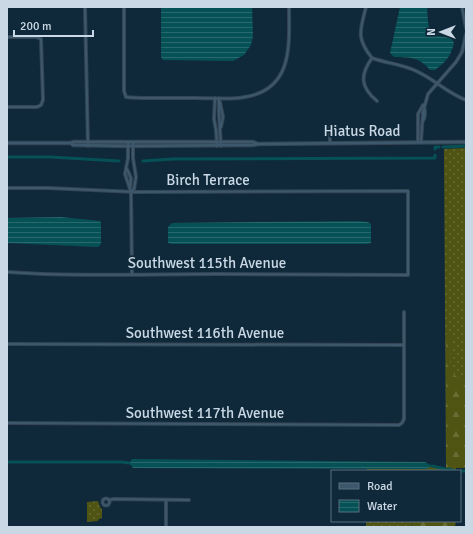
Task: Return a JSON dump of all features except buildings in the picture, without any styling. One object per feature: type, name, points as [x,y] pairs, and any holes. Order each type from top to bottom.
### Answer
[{"type":"street","points":[[85,7],[88,144]]},
{"type":"street","points":[[124,7],[124,91],[126,97],[215,98],[244,98],[255,95],[277,80],[287,60],[289,48],[289,7]]},
{"type":"street","points":[[366,7],[360,29],[361,38],[364,48],[372,58],[382,62],[402,65],[416,70],[457,97],[466,100]]},
{"type":"street","points":[[462,7],[466,28]]},
{"type":"street","points":[[420,142],[424,104],[428,94],[456,62],[462,52],[466,34]]},
{"type":"street","points":[[7,37],[36,37],[41,39],[44,100],[41,105],[37,107],[7,107]]},
{"type":"street","points":[[372,58],[365,68],[363,76],[364,86],[369,94],[377,101]]},
{"type":"street","points":[[215,98],[214,115],[217,144]]},
{"type":"street","points":[[220,98],[222,114],[221,130]]},
{"type":"street","points":[[220,98],[219,115],[221,144]]},
{"type":"street","points":[[420,142],[418,114],[424,104]]},
{"type":"street","points":[[214,115],[222,114]]},
{"type":"street","points":[[330,128],[330,142]]},
{"type":"street","points":[[128,142],[128,158],[125,174],[131,192],[132,275]]},
{"type":"street","name":"Hiatus Road","points":[[7,143],[73,145],[128,142],[133,144],[253,145],[330,142],[466,142]]},
{"type":"street","name":"Hiatus Road","points":[[88,144],[128,146],[133,144]]},
{"type":"street","points":[[131,192],[134,189],[136,177],[133,158],[133,144]]},
{"type":"street","points":[[126,166],[131,178],[130,188]]},
{"type":"street","points":[[131,178],[136,177]]},
{"type":"street","name":"Birch Terrace","points":[[7,188],[48,188],[131,192],[408,191],[408,275]]},
{"type":"street","name":"Southwest 115th Avenue","points":[[7,272],[36,274],[132,275],[408,275]]},
{"type":"street","points":[[404,312],[404,345]]},
{"type":"street","name":"Southwest 116th Avenue","points":[[7,344],[404,345]]},
{"type":"street","name":"Southwest 117th Avenue","points":[[7,423],[399,425],[404,419],[404,345]]},
{"type":"street","points":[[109,500],[189,500]]},
{"type":"street","points":[[166,500],[166,527]]},
{"type":"green space","points":[[466,148],[466,468],[456,468],[456,470],[367,470],[367,468],[426,469],[432,466],[446,468],[444,149]]},
{"type":"green space","points":[[446,334],[450,334],[452,336],[450,361],[453,373],[456,377],[462,379],[464,384],[466,384],[466,467],[446,468]]},
{"type":"green space","points":[[370,468],[431,468],[442,470],[370,470]]},
{"type":"green space","points":[[98,501],[102,509],[102,518],[98,521],[87,522],[87,502]]},
{"type":"green space","points":[[366,522],[411,522],[412,527],[366,527]]},
{"type":"green space","points":[[411,522],[456,522],[455,527],[412,527]]},
{"type":"water","points":[[161,7],[252,7],[253,36],[251,45],[244,55],[233,61],[163,60],[161,57]]},
{"type":"water","points":[[400,7],[427,7],[431,35],[451,38],[454,43],[448,58],[435,70],[430,70],[426,65],[418,60],[394,57],[390,53]]},
{"type":"water","points":[[61,217],[100,221],[101,244],[98,247],[7,243],[7,218]]},
{"type":"water","points":[[368,222],[371,224],[371,243],[168,243],[168,227],[172,223]]},
{"type":"water","points":[[132,459],[425,462],[432,466],[426,469],[133,468],[129,463]]},
{"type":"waterway","points":[[443,147],[466,146]]},
{"type":"waterway","points":[[435,149],[435,147],[439,147]]},
{"type":"waterway","points":[[143,161],[173,159],[435,158],[435,155]]},
{"type":"waterway","points":[[7,157],[50,157],[119,161]]},
{"type":"waterway","points":[[7,462],[129,463]]},
{"type":"waterway","points":[[432,466],[445,469]]},
{"type":"waterway","points":[[448,469],[452,470]]},
{"type":"waterway","points":[[461,471],[466,471]]}]
